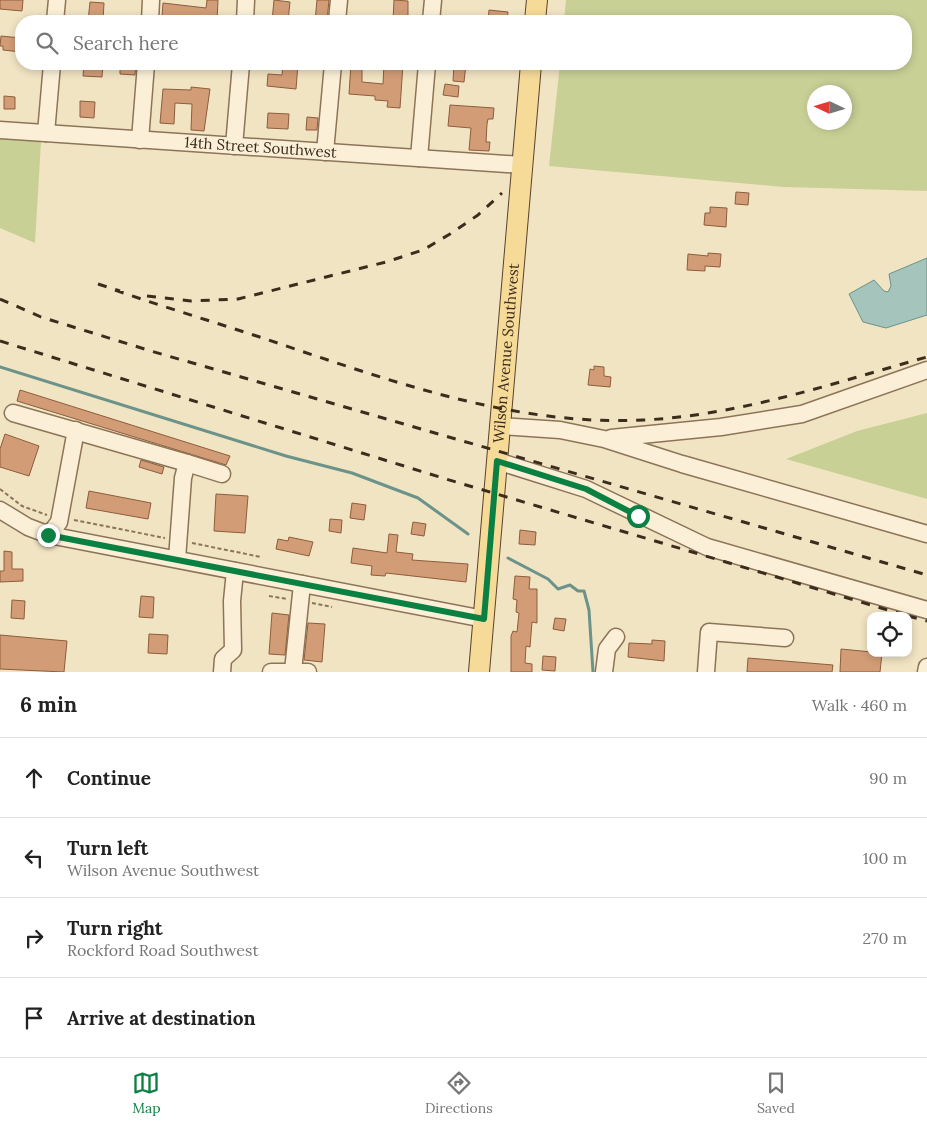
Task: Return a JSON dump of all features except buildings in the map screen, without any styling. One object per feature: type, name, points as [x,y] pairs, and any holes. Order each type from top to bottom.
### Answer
[{"type":"main road","points":[[535,15],[536,0]]},
{"type":"main road","name":"Wilson Avenue Southwest","points":[[479,672],[530,70]]},
{"type":"street","points":[[56,15],[57,0]]},
{"type":"street","points":[[151,15],[152,0]]},
{"type":"street","points":[[245,15],[246,0]]},
{"type":"street","points":[[338,15],[339,0]]},
{"type":"street","points":[[431,15],[432,0]]},
{"type":"street","points":[[46,133],[51,70]]},
{"type":"street","points":[[140,140],[146,70]]},
{"type":"street","points":[[234,146],[240,70]]},
{"type":"street","points":[[325,152],[332,70]]},
{"type":"street","points":[[419,158],[426,70]]},
{"type":"street","name":"14th Street Southwest","points":[[0,130],[522,164]]},
{"type":"street","points":[[604,439],[721,427],[802,414],[927,370]]},
{"type":"street","points":[[14,412],[222,474]]},
{"type":"street","points":[[500,426],[560,430],[604,439],[682,464],[927,534]]},
{"type":"street","points":[[48,535],[60,518],[76,430]]},
{"type":"street","points":[[497,461],[586,489],[707,547],[927,610]]},
{"type":"street","points":[[177,559],[183,478],[187,463]]},
{"type":"street","points":[[0,510],[28,527],[48,535],[484,619]]},
{"type":"street","points":[[222,672],[223,659],[233,650],[232,601],[235,571]]},
{"type":"street","points":[[271,672],[300,672],[302,584]]},
{"type":"street","points":[[706,672],[709,632],[785,638]]},
{"type":"street","points":[[604,672],[606,649],[616,637]]},
{"type":"street","points":[[926,672],[927,667]]},
{"type":"path","points":[[0,489],[22,506],[60,518],[261,557]]},
{"type":"green space","points":[[566,0],[927,0],[927,191],[784,187],[549,166],[559,70],[912,70],[912,15],[565,15]]},
{"type":"green space","points":[[0,138],[41,142],[35,243],[0,228]]},
{"type":"green space","points":[[927,413],[927,499],[786,459],[857,431]]},
{"type":"water","points":[[927,258],[927,315],[886,328],[863,322],[849,294],[874,280],[884,291],[888,292],[891,286],[889,274]]},
{"type":"waterway","points":[[0,367],[286,456],[352,473],[418,498],[468,534]]},
{"type":"waterway","points":[[508,558],[548,579],[558,589],[570,585],[578,591],[584,591],[589,610],[593,672]]},
{"type":"railway","points":[[147,296],[191,301],[238,299],[386,262],[423,250],[450,234],[478,215],[502,193]]},
{"type":"railway","points":[[98,284],[120,291]]},
{"type":"railway","points":[[115,290],[423,390],[466,401],[554,417],[644,420],[716,412],[822,387],[927,357]]},
{"type":"railway","points":[[0,299],[41,317],[151,351],[927,575]]},
{"type":"railway","points":[[0,341],[446,479],[895,612]]},
{"type":"railway","points":[[912,617],[927,621]]},
{"type":"route","points":[[48,535],[484,619],[497,461],[586,489],[638,516]]}]
